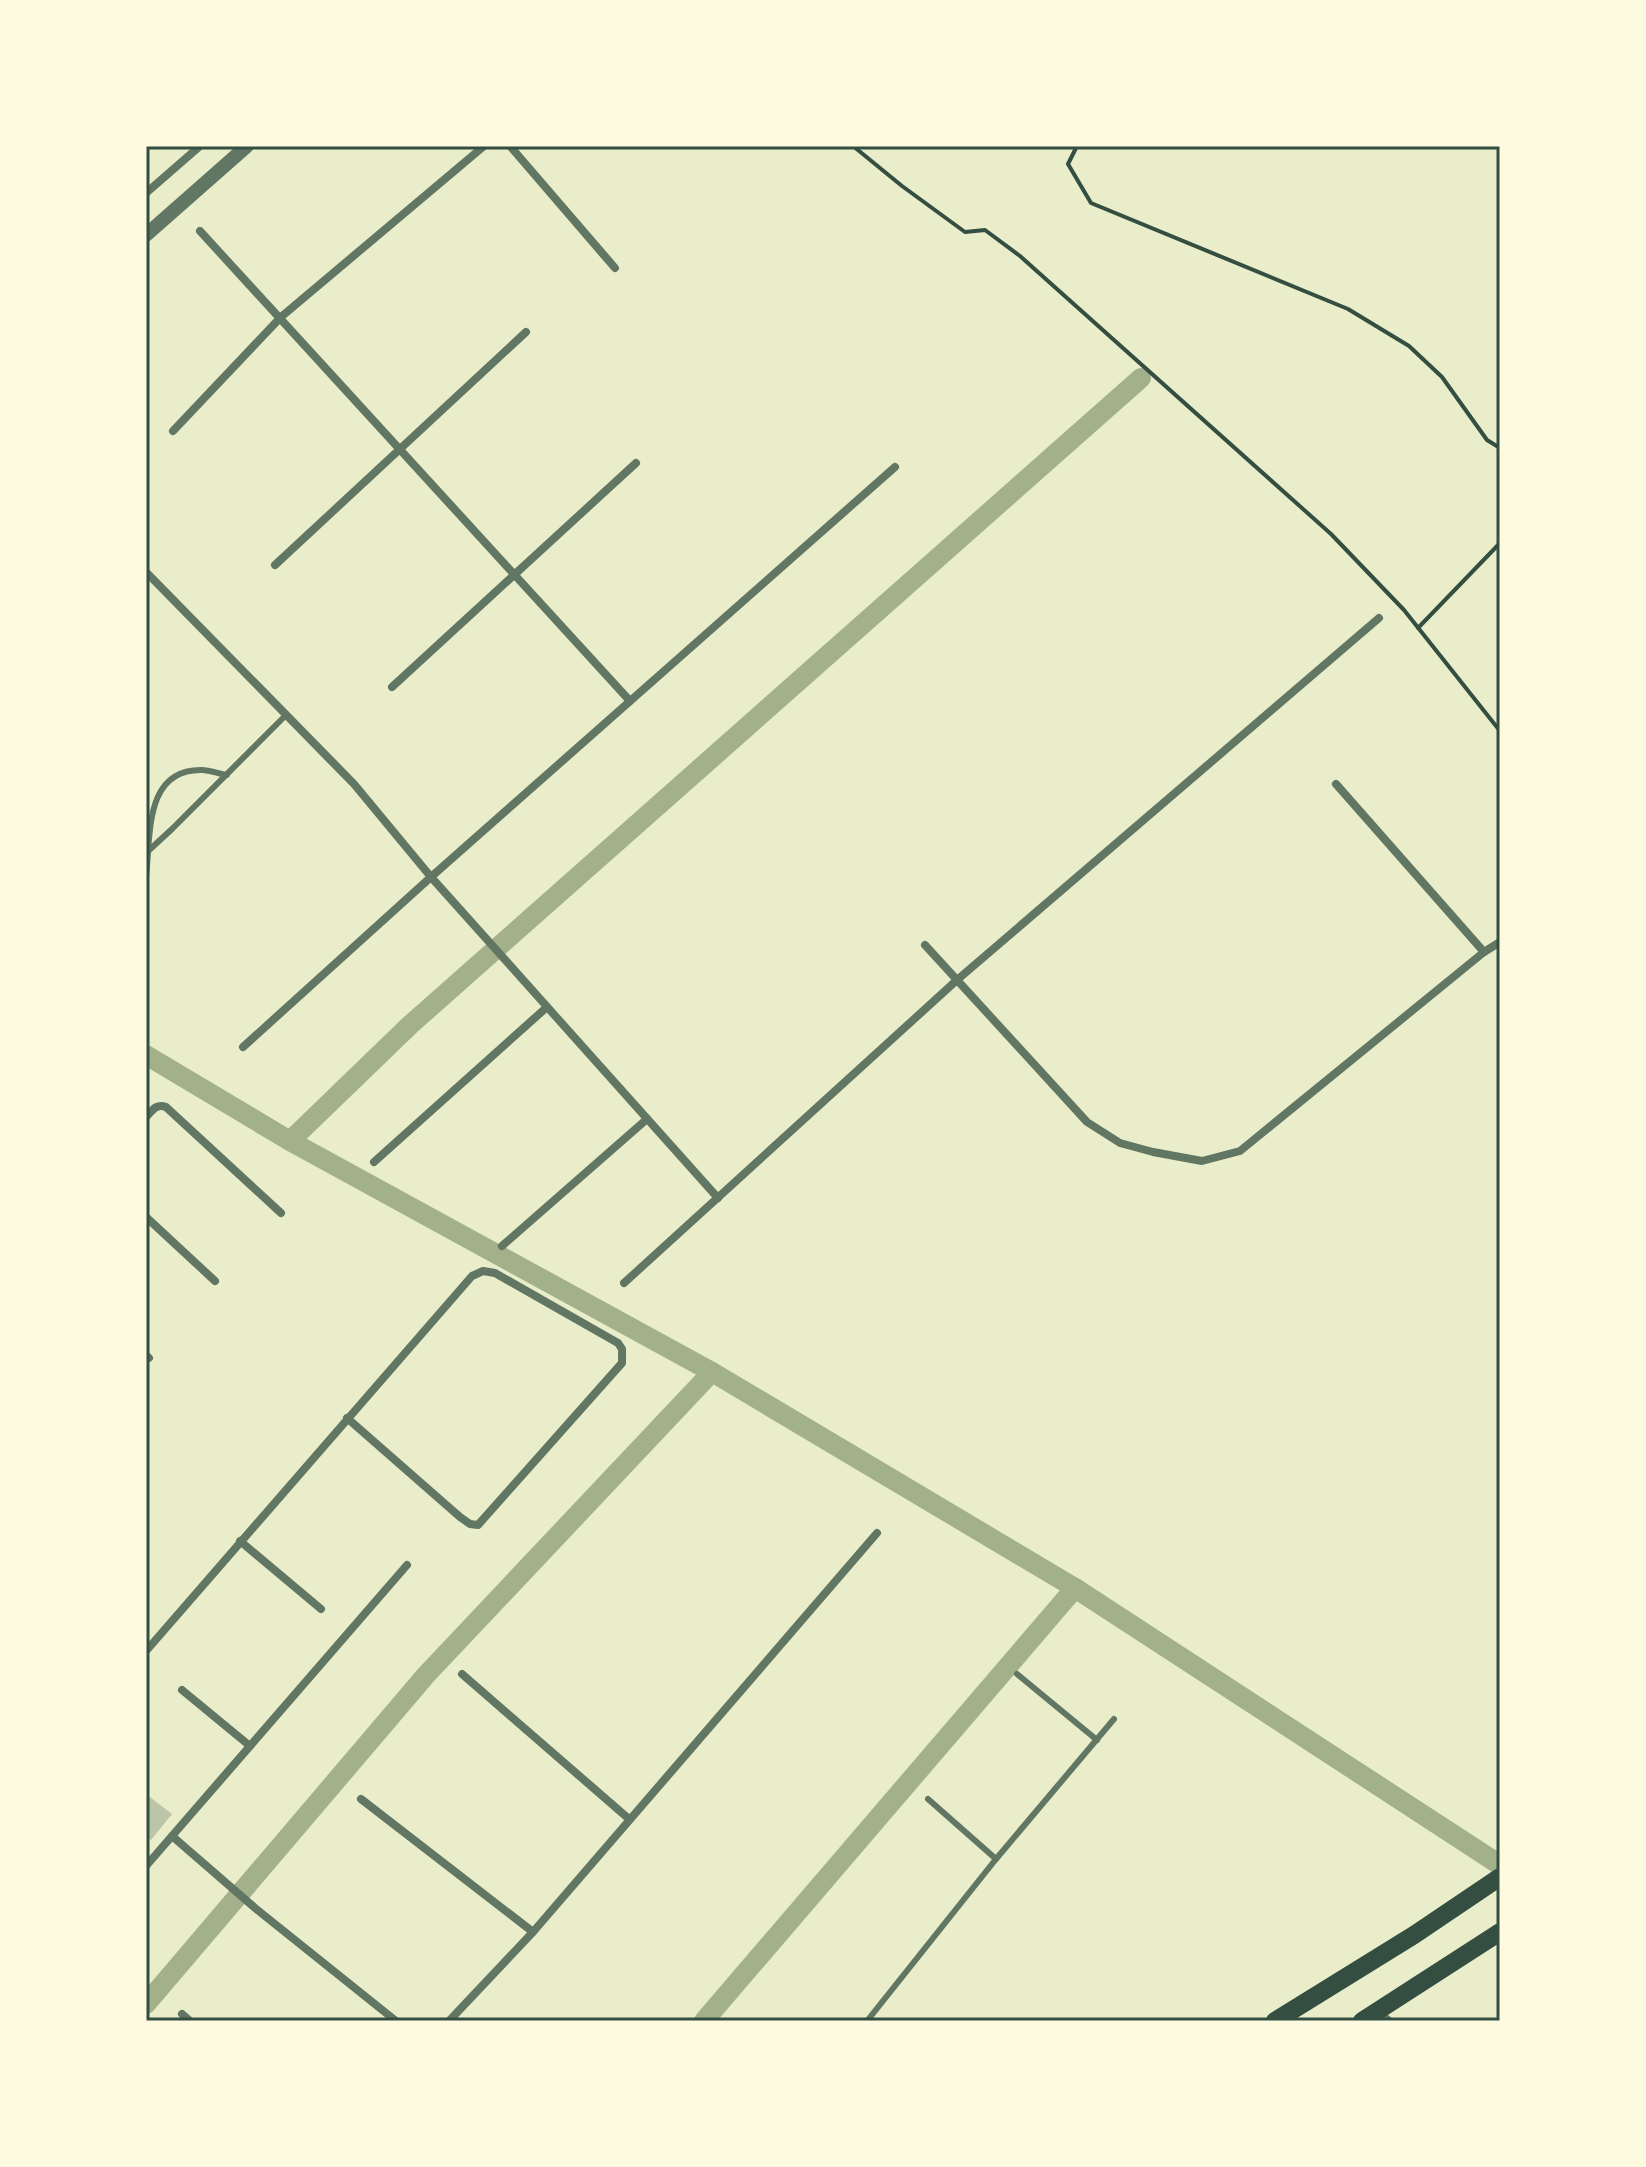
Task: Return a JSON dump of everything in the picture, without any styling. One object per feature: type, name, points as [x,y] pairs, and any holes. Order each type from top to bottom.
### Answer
[{"type":"main road","points":[[1275,2021],[1414,1935],[1494,1881]]},
{"type":"main road","points":[[1377,2018],[1500,1932]]},
{"type":"street","points":[[146,193],[200,146]]},
{"type":"street","points":[[146,235],[247,146]]},
{"type":"street","points":[[173,431],[281,317],[484,146]]},
{"type":"street","points":[[510,146],[615,268]]},
{"type":"street","points":[[200,231],[630,701]]},
{"type":"street","points":[[275,565],[526,332]]},
{"type":"street","points":[[392,687],[636,463]]},
{"type":"street","points":[[243,1047],[895,467]]},
{"type":"street","points":[[146,572],[354,784],[431,877],[718,1198]]},
{"type":"street","points":[[624,1283],[957,980],[1379,618]]},
{"type":"street","points":[[1336,784],[1484,952]]},
{"type":"street","points":[[925,945],[1087,1122],[1120,1143],[1202,1161],[1240,1151],[1500,942]]},
{"type":"street","points":[[374,1162],[547,1007]]},
{"type":"street","points":[[146,1117],[156,1106],[166,1107],[281,1213]]},
{"type":"street","points":[[502,1246],[647,1119]]},
{"type":"street","points":[[146,1217],[215,1281]]},
{"type":"street","points":[[146,1651],[240,1541],[347,1418],[472,1276],[483,1271],[495,1273],[618,1343],[622,1349],[622,1363],[478,1525],[460,1517],[347,1418]]},
{"type":"street","points":[[449,2021],[533,1932],[877,1533]]},
{"type":"street","points":[[240,1541],[321,1609]]},
{"type":"street","points":[[146,1866],[407,1565]]},
{"type":"street","points":[[462,1674],[629,1819]]},
{"type":"street","points":[[182,1690],[250,1746]]},
{"type":"street","points":[[361,1799],[533,1932]]},
{"type":"street","points":[[172,1836],[255,1908],[396,2021]]},
{"type":"street","points":[[182,2014],[190,2021]]},
{"type":"lane","points":[[148,851],[286,715]]},
{"type":"lane","points":[[146,876],[152,818],[157,797],[167,780],[182,773],[202,770],[227,775]]},
{"type":"lane","points":[[1017,1674],[1097,1740]]},
{"type":"lane","points":[[867,2021],[996,1859],[1114,1719]]},
{"type":"lane","points":[[928,1799],[996,1859]]},
{"type":"path","points":[[853,146],[965,232],[985,230],[1020,256],[1331,534],[1418,628],[1500,731]]},
{"type":"path","points":[[1077,146],[1068,164],[1091,203],[1348,309],[1409,346],[1442,377],[1487,440],[1500,448]]},
{"type":"path","points":[[1418,628],[1500,543]]},
{"type":"building","points":[[146,1794],[172,1814],[151,1840],[146,1836]]},
{"type":"waterway","points":[[290,1141],[410,1025],[1141,378]]},
{"type":"waterway","points":[[146,1055],[290,1141],[712,1372],[1075,1588],[1500,1865]]},
{"type":"waterway","points":[[146,2004],[426,1675],[712,1372]]},
{"type":"waterway","points":[[704,2021],[1075,1588]]}]
